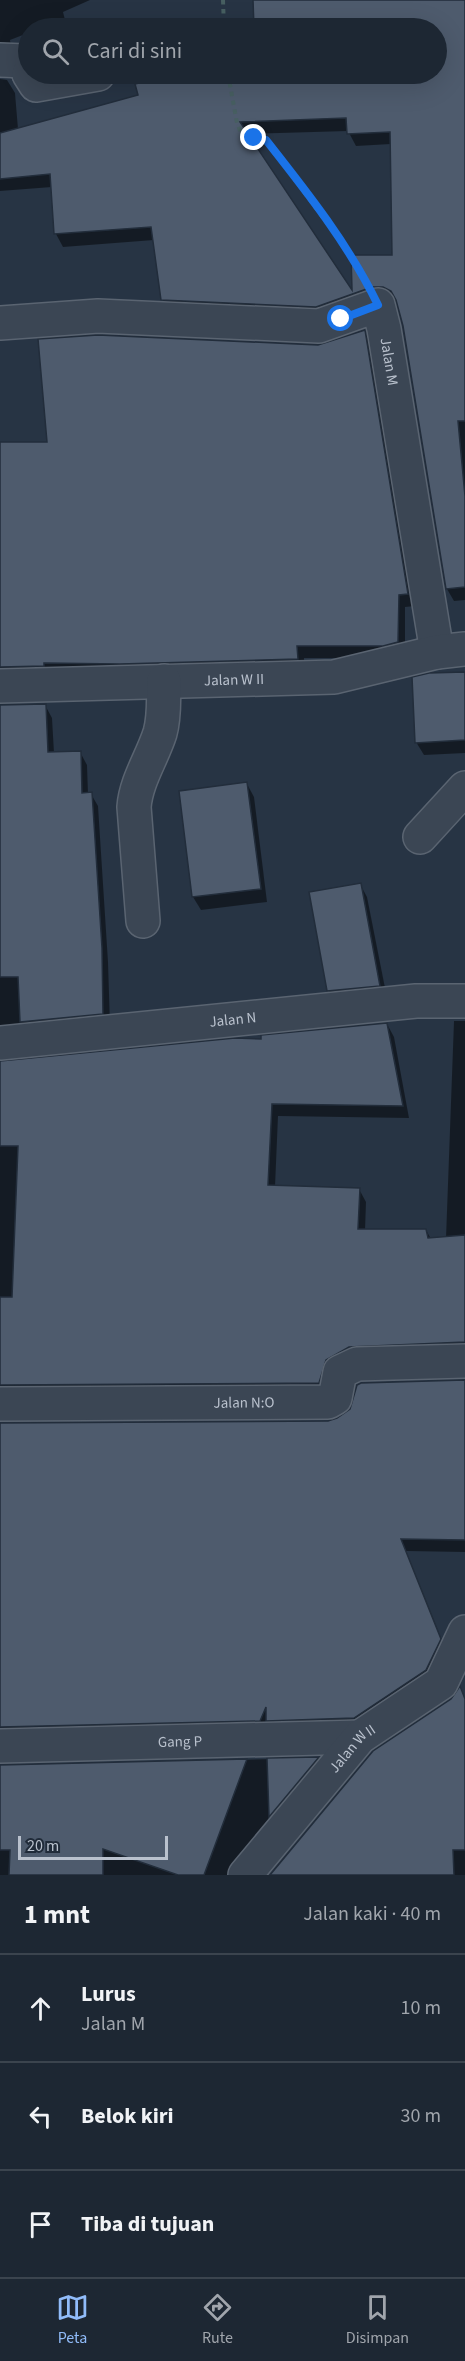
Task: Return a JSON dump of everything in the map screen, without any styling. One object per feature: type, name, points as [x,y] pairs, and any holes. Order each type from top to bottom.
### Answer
[{"type":"street","points":[[0,60],[18,61]]},
{"type":"street","points":[[0,323],[98,316],[320,326],[378,305]]},
{"type":"street","name":"Jalan M","points":[[378,305],[451,651]]},
{"type":"street","name":"Jalan W II","points":[[0,686],[333,677],[451,651]]},
{"type":"street","points":[[143,921],[136,839],[135,794],[163,721],[164,681]]},
{"type":"street","points":[[420,837],[465,788]]},
{"type":"street","name":"Jalan N","points":[[0,1043],[416,1001],[465,1001]]},
{"type":"street","name":"Jalan N:O","points":[[0,1404],[328,1401],[335,1398],[340,1372],[357,1364],[465,1361]]},
{"type":"street","name":"Jalan W II","points":[[245,1875],[360,1737],[453,1684],[465,1632]]},
{"type":"street","name":"Gang P","points":[[0,1746],[360,1737]]},
{"type":"path","points":[[223,0],[224,18]]},
{"type":"path","points":[[230,84],[237,123],[243,138],[266,140],[363,273],[378,305]]},
{"type":"building","points":[[253,0],[465,0],[465,421],[458,421],[465,496],[465,587],[446,589],[403,326],[396,300],[391,291],[383,287],[372,287],[316,307],[161,300],[151,227],[54,234],[50,174],[0,179],[0,133],[138,95],[135,84],[447,84],[447,18],[254,18]],"holes":[[[346,118],[347,134],[390,132],[392,255],[351,255],[352,290],[240,122]]]},
{"type":"building","points":[[365,330],[408,594],[399,595],[398,642],[383,646],[297,646],[298,659],[120,664],[44,663],[44,666],[0,667],[0,442],[47,442],[38,339],[98,335],[318,345]]},
{"type":"building","points":[[465,672],[465,740],[415,743],[412,677],[429,673]]},
{"type":"building","points":[[46,704],[48,752],[81,751],[82,793],[92,792],[102,948],[103,1014],[20,1022],[18,977],[0,977],[0,705]]},
{"type":"building","points":[[247,782],[261,889],[192,897],[179,791]]},
{"type":"building","points":[[361,883],[380,986],[327,991],[309,892]]},
{"type":"building","points":[[387,1023],[403,1106],[272,1104],[268,1185],[360,1188],[358,1229],[426,1229],[428,1238],[465,1235],[465,1342],[349,1347],[326,1360],[319,1383],[0,1385],[0,1297],[12,1297],[18,1146],[0,1146],[0,1061],[235,1038],[261,1039],[261,1035]]},
{"type":"building","points":[[465,1380],[465,1540],[401,1539],[441,1639],[426,1670],[354,1718],[266,1721],[266,1707],[260,1721],[0,1727],[0,1423],[328,1421],[350,1409],[357,1385],[361,1383]]},
{"type":"building","points":[[460,1686],[465,1699],[465,1850],[453,1850],[454,1875],[270,1875],[373,1751],[451,1699]]},
{"type":"building","points":[[319,1757],[269,1817],[267,1758]]},
{"type":"building","points":[[247,1759],[204,1875],[178,1875],[103,1849],[103,1875],[9,1875],[10,1850],[0,1850],[0,1765]]},
{"type":"route","points":[[254,138],[266,140],[300,183],[363,273],[378,305],[341,319]]}]
